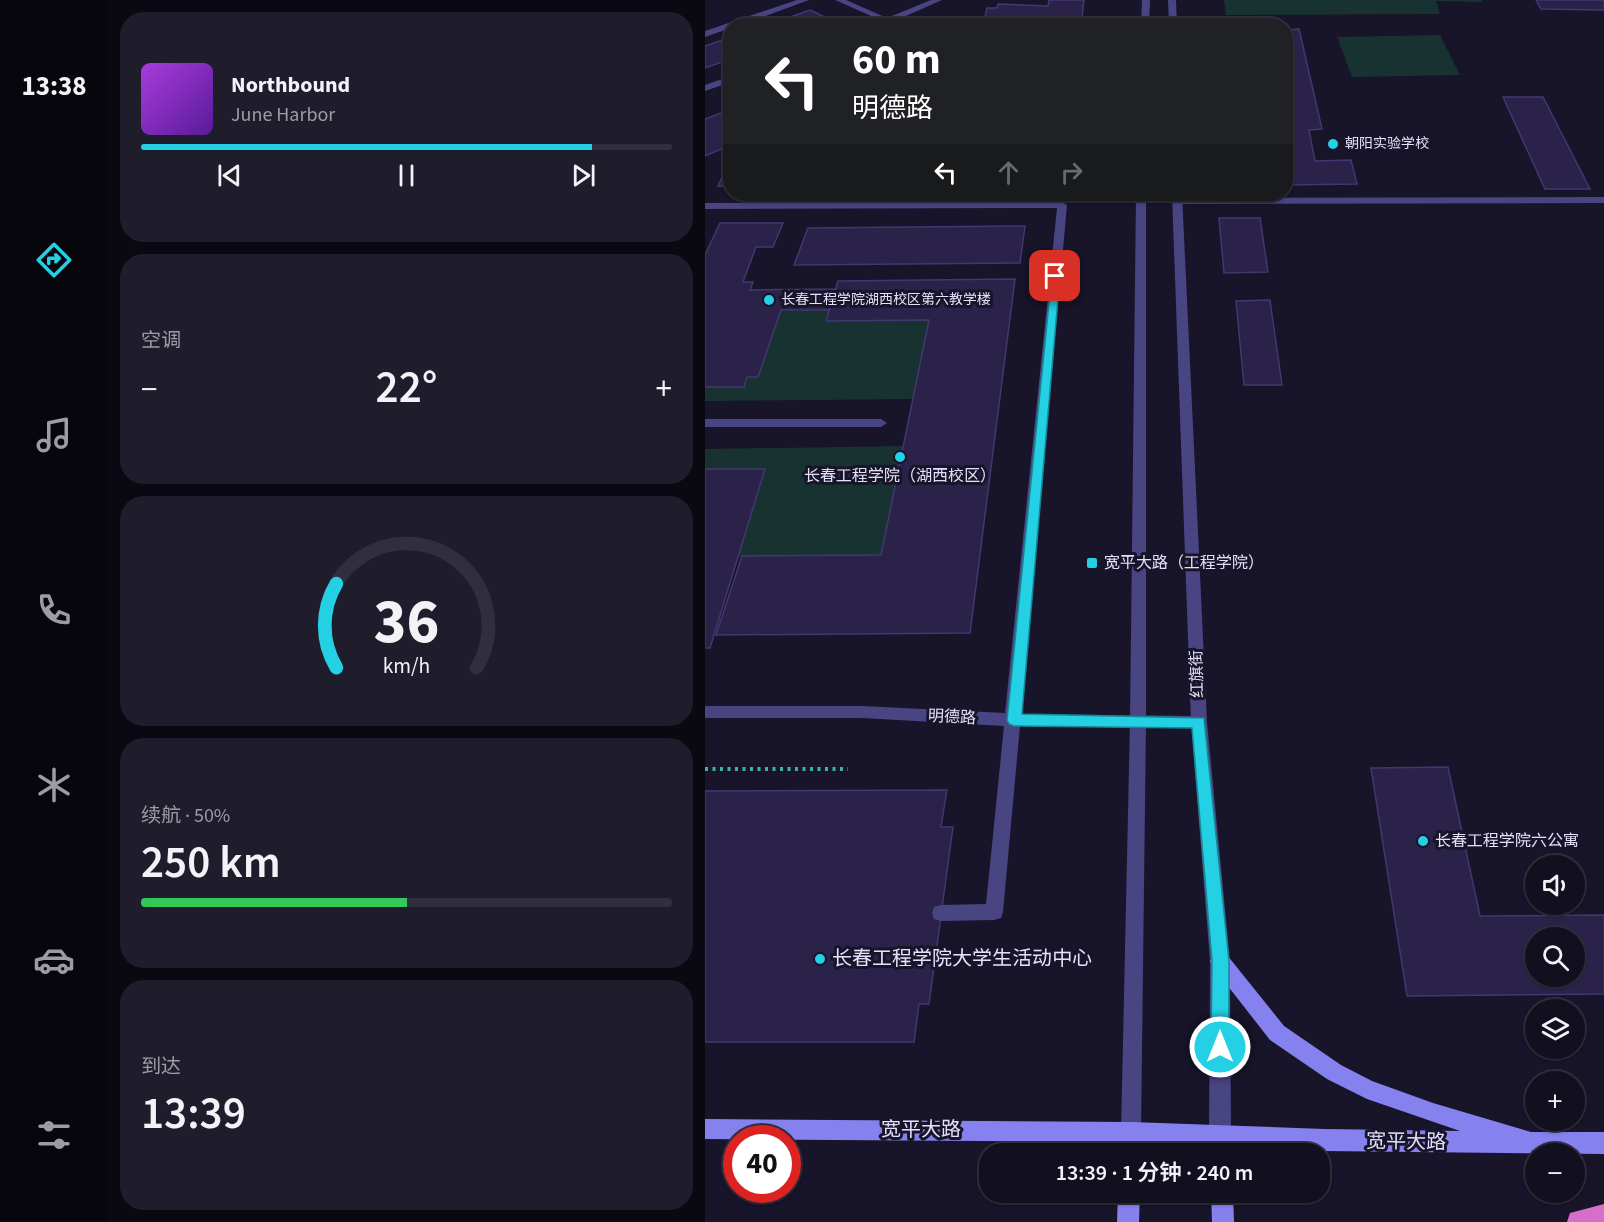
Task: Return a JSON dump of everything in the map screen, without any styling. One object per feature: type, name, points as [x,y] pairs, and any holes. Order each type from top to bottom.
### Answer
[{"type":"highway","points":[[1579,1222],[1604,1216]]},
{"type":"main road","points":[[1220,961],[1277,1033],[1334,1072],[1367,1089],[1434,1113],[1539,1143]]},
{"type":"main road","name":"宽平大路","points":[[705,1129],[1131,1132],[1214,1143]]},
{"type":"main road","points":[[1130,1143],[1131,1132]]},
{"type":"main road","name":"宽平大路","points":[[1247,1143],[1324,1140],[1525,1144]]},
{"type":"main road","name":"宽平大路","points":[[1585,1143],[1604,1143]]},
{"type":"main road","points":[[1128,1222],[1129,1203]]},
{"type":"main road","points":[[1222,1203],[1223,1222]]},
{"type":"street","points":[[750,18],[805,0]]},
{"type":"street","points":[[839,0],[880,18]]},
{"type":"street","points":[[894,18],[938,0]]},
{"type":"street","points":[[1145,18],[1146,0]]},
{"type":"street","points":[[1171,0],[1172,18]]},
{"type":"street","points":[[705,33],[723,27]]},
{"type":"street","points":[[705,88],[723,82]]},
{"type":"street","points":[[1293,198],[1604,200]]},
{"type":"street","points":[[705,206],[888,201]]},
{"type":"street","points":[[941,913],[994,912],[1062,205],[952,201]]},
{"type":"street","points":[[1131,1132],[1138,722],[1141,201]]},
{"type":"street","name":"红旗街","points":[[1177,201],[1199,723],[1220,961],[1221,1143]]},
{"type":"street","points":[[705,423],[881,423]]},
{"type":"street","name":"明德路","points":[[705,712],[862,712],[1014,720],[1199,723]]},
{"type":"path","points":[[705,769],[848,769]]},
{"type":"green space","points":[[1224,0],[1482,0],[1482,2],[1436,1],[1440,14],[1226,15]]},
{"type":"green space","points":[[1440,35],[1460,75],[1352,77],[1337,37]]},
{"type":"green space","points":[[781,310],[829,310],[826,321],[929,320],[913,399],[705,401],[705,387],[744,387],[747,377],[758,377]]},
{"type":"green space","points":[[903,446],[881,555],[738,557],[765,469],[705,469],[705,449]]},
{"type":"building","points":[[1049,0],[1084,0],[1082,17],[985,17],[987,8],[997,8],[998,4],[1048,6]]},
{"type":"building","points":[[1536,0],[1604,0],[1604,10],[1541,9]]},
{"type":"building","points":[[810,10],[827,18],[788,18]]},
{"type":"building","points":[[1293,29],[1299,29],[1322,129],[1309,130],[1315,161],[1351,160],[1357,184],[1293,185]]},
{"type":"building","points":[[723,40],[723,62],[705,68],[705,46]]},
{"type":"building","points":[[1503,97],[1543,97],[1590,189],[1545,189]]},
{"type":"building","points":[[723,112],[723,148],[705,156],[705,119]]},
{"type":"building","points":[[723,175],[723,186],[718,186]]},
{"type":"building","points":[[1219,218],[1260,218],[1268,272],[1224,273]]},
{"type":"building","name":"长春工程学院湖西校区第六教学楼","points":[[720,223],[783,223],[773,247],[756,247],[743,282],[753,282],[750,290],[835,289],[829,310],[781,310],[758,377],[747,377],[744,387],[705,387],[705,255]]},
{"type":"building","points":[[1025,226],[1020,263],[794,265],[808,228]]},
{"type":"building","points":[[1015,279],[970,633],[716,635],[742,556],[881,555],[929,320],[826,321],[838,281]]},
{"type":"building","points":[[1270,300],[1282,385],[1244,385],[1236,301]]},
{"type":"building","points":[[705,469],[765,469],[710,648],[705,648]]},
{"type":"building","name":"长春工程学院六公寓","points":[[1448,767],[1480,916],[1604,915],[1604,994],[1407,996],[1371,768]]},
{"type":"building","name":"长春工程学院大学生活动中心","points":[[947,790],[941,827],[953,827],[929,1004],[919,1004],[914,1042],[705,1042],[705,791]]},
{"type":"place","name":"朝阳实验学校","points":[[1333,144]]},
{"type":"place","name":"长春工程学院湖西校区第六教学楼","points":[[769,300]]},
{"type":"place","name":"长春工程学院（湖西校区）","points":[[900,457]]},
{"type":"place","name":"宽平大路（工程学院）","points":[[1092,563]]},
{"type":"place","name":"长春工程学院六公寓","points":[[1423,841]]},
{"type":"place","name":"长春工程学院大学生活动中心","points":[[820,959]]},
{"type":"route","points":[[1055,276],[1014,720],[1199,723],[1220,961],[1220,1047]]}]
